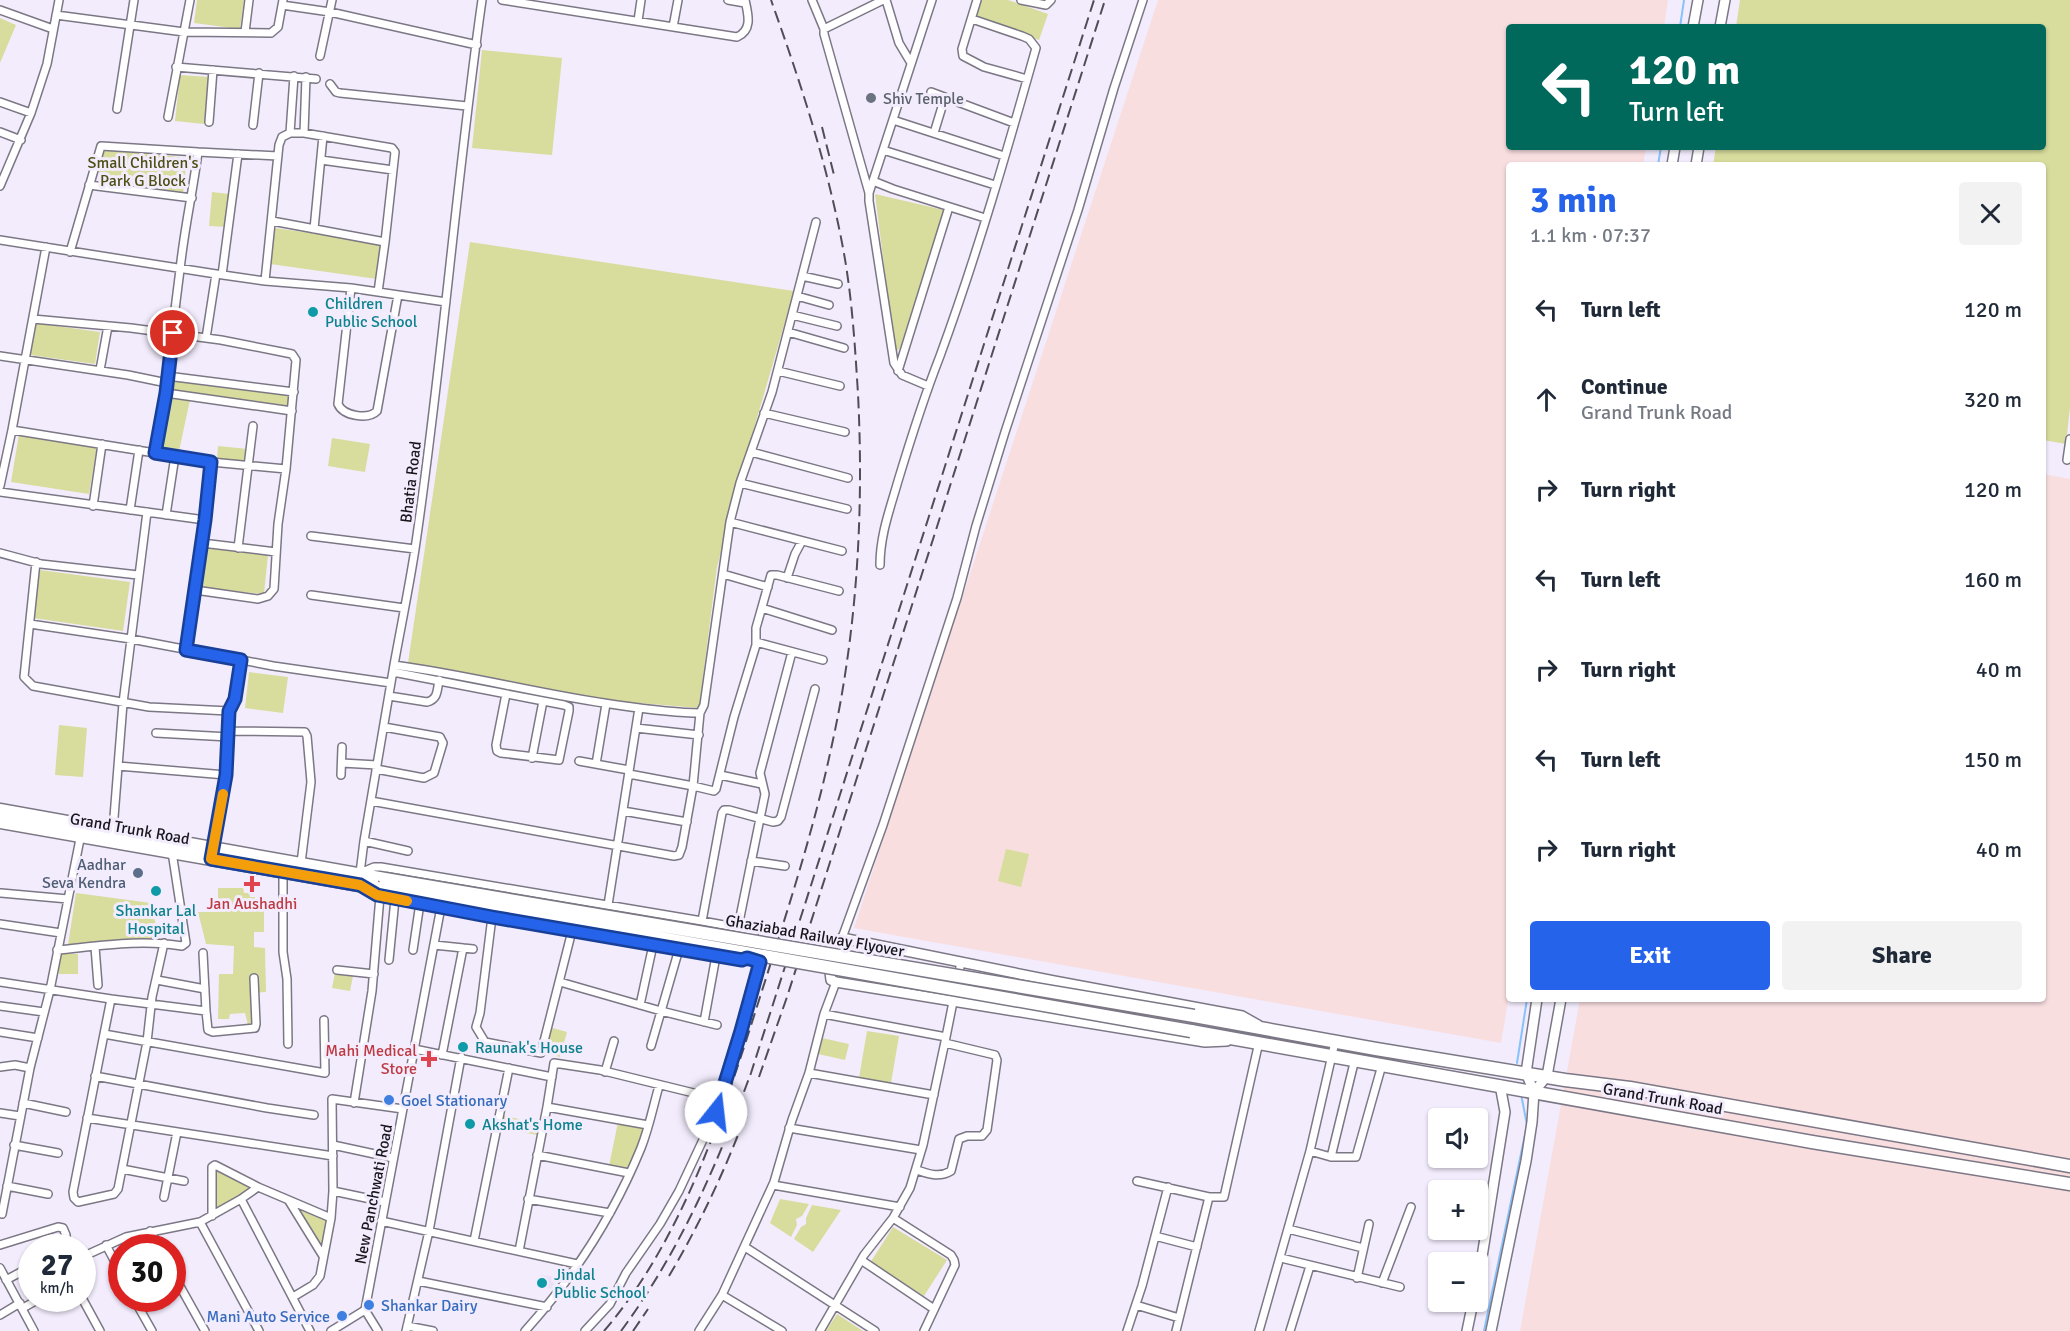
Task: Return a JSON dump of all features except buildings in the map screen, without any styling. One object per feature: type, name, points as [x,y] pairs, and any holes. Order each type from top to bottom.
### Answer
[{"type":"highway","name":"Grand Trunk Road","points":[[0,810],[172,852],[212,853],[301,863],[360,879]]},
{"type":"highway","name":"Grand Trunk Road","points":[[0,822],[82,831],[113,830],[283,872],[360,879]]},
{"type":"highway","name":"Ghaziabad Railway Flyover","points":[[360,879],[381,888],[1255,1042]]},
{"type":"highway","name":"Ghaziabad Railway Flyover","points":[[381,888],[1264,1029]]},
{"type":"highway","name":"Grand Trunk Road","points":[[1264,1029],[1730,1106],[2070,1166]]},
{"type":"highway","name":"Grand Trunk Road","points":[[1255,1042],[1812,1142],[2070,1184]]},
{"type":"highway","points":[[1726,1126],[1730,1106]]},
{"type":"highway","points":[[1812,1142],[1815,1121]]},
{"type":"street","points":[[0,186],[2,176],[21,140],[47,64],[58,0]]},
{"type":"street","points":[[117,109],[134,0]]},
{"type":"street","points":[[168,117],[190,0]]},
{"type":"street","points":[[245,32],[249,0]]},
{"type":"street","points":[[320,56],[332,0]]},
{"type":"street","name":"Bhatia Road","points":[[360,879],[376,767],[415,549],[446,302],[467,106],[482,0]]},
{"type":"street","points":[[502,0],[737,37],[744,34],[747,29],[745,2],[728,0]]},
{"type":"street","points":[[638,21],[641,0]]},
{"type":"street","points":[[673,27],[678,0]]},
{"type":"street","points":[[812,0],[824,29],[869,193],[871,224],[894,363],[902,375],[927,386]]},
{"type":"street","points":[[824,29],[884,0],[899,43],[911,63]]},
{"type":"street","points":[[869,193],[932,0]]},
{"type":"street","points":[[977,0],[962,49],[963,57],[984,67],[1027,79]]},
{"type":"street","points":[[1021,0],[1041,5],[1046,5],[1051,0]]},
{"type":"street","points":[[1137,1181],[1209,1197],[1221,1198],[1226,1195],[1255,1042],[1205,1042],[836,982],[831,980],[830,972],[883,825],[957,598],[1005,432],[1078,210],[1143,0]]},
{"type":"street","points":[[1694,24],[1698,0]]},
{"type":"street","points":[[1721,24],[1725,0]]},
{"type":"street","points":[[56,15],[184,32],[275,31],[283,3],[477,45]]},
{"type":"street","points":[[0,10],[53,29]]},
{"type":"street","points":[[880,565],[882,537],[927,386],[940,356],[985,218],[1036,48],[1022,36],[972,19]]},
{"type":"street","points":[[176,67],[316,79]]},
{"type":"street","points":[[209,122],[213,70]]},
{"type":"street","points":[[253,125],[259,73]]},
{"type":"street","points":[[290,133],[294,76]]},
{"type":"street","points":[[304,133],[306,77]]},
{"type":"street","points":[[330,84],[332,89],[340,93],[467,106]]},
{"type":"street","points":[[931,92],[1014,123]]},
{"type":"street","points":[[934,133],[945,97]]},
{"type":"street","points":[[0,102],[31,113]]},
{"type":"street","points":[[893,120],[1004,156]]},
{"type":"street","points":[[0,132],[21,140]]},
{"type":"street","points":[[265,281],[282,137],[290,133],[304,133],[392,148],[395,152],[386,242],[378,292]]},
{"type":"street","points":[[314,229],[323,136]]},
{"type":"street","points":[[70,252],[101,146],[278,156]]},
{"type":"street","points":[[883,150],[995,185]]},
{"type":"street","points":[[155,453],[166,393],[180,269],[198,152]]},
{"type":"street","points":[[206,338],[219,274],[238,154]]},
{"type":"street","points":[[321,160],[393,170]]},
{"type":"street","points":[[873,181],[985,218]]},
{"type":"street","points":[[89,185],[192,198]]},
{"type":"street","points":[[898,371],[949,207]]},
{"type":"street","points":[[272,221],[386,242]]},
{"type":"street","points":[[371,801],[674,856],[679,855],[693,786],[700,713],[704,705],[730,522],[740,483],[778,371],[816,222]]},
{"type":"street","points":[[0,240],[265,281],[351,288],[446,302]]},
{"type":"street","points":[[0,486],[46,247]]},
{"type":"street","points":[[802,276],[838,284]]},
{"type":"street","points":[[351,288],[338,404],[340,410],[345,413],[366,416],[376,411],[398,295]]},
{"type":"street","points":[[797,296],[829,304]]},
{"type":"street","points":[[792,315],[837,326]]},
{"type":"street","points":[[33,320],[206,338],[292,354],[296,360],[286,469],[278,524],[274,589],[268,596],[258,599],[195,590]]},
{"type":"street","points":[[100,370],[108,326]]},
{"type":"street","points":[[788,332],[844,348]]},
{"type":"street","points":[[0,356],[167,379],[294,392]]},
{"type":"street","points":[[778,371],[840,386]]},
{"type":"street","points":[[166,393],[292,411]]},
{"type":"street","points":[[764,413],[845,432]]},
{"type":"street","points":[[238,548],[253,426]]},
{"type":"street","points":[[12,430],[211,462],[286,469]]},
{"type":"street","points":[[2067,460],[2070,439]]},
{"type":"street","points":[[93,506],[102,444]]},
{"type":"street","points":[[130,510],[139,450]]},
{"type":"street","points":[[751,452],[848,478]]},
{"type":"street","points":[[166,515],[175,456]]},
{"type":"street","points":[[186,650],[211,462]]},
{"type":"street","points":[[740,483],[847,509]]},
{"type":"street","points":[[0,492],[205,520]]},
{"type":"street","points":[[113,830],[123,703],[147,512]]},
{"type":"street","points":[[730,522],[842,551]]},
{"type":"street","points":[[311,536],[415,549]]},
{"type":"street","points":[[787,578],[802,541]]},
{"type":"street","points":[[202,543],[276,552]]},
{"type":"street","points":[[0,553],[38,563],[138,575]]},
{"type":"street","points":[[38,563],[24,677],[33,686],[123,703],[229,711]]},
{"type":"street","points":[[723,574],[768,587]]},
{"type":"street","points":[[579,761],[714,791],[756,642],[756,628],[771,575],[839,591]]},
{"type":"street","points":[[310,595],[404,608]]},
{"type":"street","points":[[762,608],[832,630]]},
{"type":"street","points":[[30,624],[391,683]]},
{"type":"street","points":[[756,642],[823,660]]},
{"type":"street","points":[[738,927],[765,794],[760,773],[792,652]]},
{"type":"street","points":[[212,853],[226,775],[229,711],[235,699],[241,660]]},
{"type":"street","points":[[394,668],[440,671],[606,704],[700,713]]},
{"type":"street","points":[[394,668],[439,680],[569,707],[559,760],[532,758],[497,751],[506,694]]},
{"type":"street","points":[[389,696],[427,702],[436,696],[439,680]]},
{"type":"street","points":[[702,921],[722,813],[724,810],[729,810],[773,822],[778,821],[781,817],[815,689]]},
{"type":"street","points":[[532,758],[543,701]]},
{"type":"street","points":[[596,764],[606,704]]},
{"type":"street","points":[[608,905],[639,708]]},
{"type":"street","points":[[342,764],[376,767],[424,778],[434,774],[443,743],[440,736],[384,727]]},
{"type":"street","points":[[636,728],[699,735]]},
{"type":"street","points":[[156,733],[305,732],[308,735],[310,782],[301,863]]},
{"type":"street","points":[[341,774],[342,747]]},
{"type":"street","points":[[118,766],[226,775]]},
{"type":"street","points":[[720,775],[762,784]]},
{"type":"street","points":[[623,811],[687,822]]},
{"type":"street","points":[[2,1214],[30,1068],[50,990],[82,831]]},
{"type":"street","points":[[364,841],[408,851]]},
{"type":"street","points":[[57,950],[164,942],[182,946],[186,943],[172,852]]},
{"type":"street","points":[[751,861],[785,866]]},
{"type":"street","points":[[585,1331],[610,1304],[626,1273],[660,1224],[679,1191],[709,1128],[716,1112],[760,962],[747,958],[742,960],[679,950],[395,899],[381,888],[360,879],[374,867],[381,867],[738,927],[751,930],[754,934],[747,958]]},
{"type":"street","points":[[283,872],[283,952],[287,979],[288,1044]]},
{"type":"street","points":[[354,1103],[374,974],[381,888]]},
{"type":"street","points":[[1,893],[68,899]]},
{"type":"street","points":[[389,960],[395,899]]},
{"type":"street","points":[[492,917],[480,1013],[476,1028],[486,1042],[541,1053],[580,901]]},
{"type":"street","points":[[413,950],[420,903]]},
{"type":"street","name":"New Panchwati Road","points":[[365,1310],[441,907]]},
{"type":"street","points":[[0,924],[61,933]]},
{"type":"street","points":[[842,938],[1242,1016],[1264,1029]]},
{"type":"street","points":[[111,999],[87,1118],[74,1198],[78,1202],[114,1194],[118,1189],[164,942]]},
{"type":"street","points":[[434,945],[472,950]]},
{"type":"street","points":[[640,1005],[653,945]]},
{"type":"street","points":[[95,947],[98,985]]},
{"type":"street","points":[[442,1054],[463,948]]},
{"type":"street","points":[[651,1046],[679,950]]},
{"type":"street","points":[[203,953],[207,1030],[213,1032],[255,1028],[254,978]]},
{"type":"street","points":[[704,1022],[716,956]]},
{"type":"street","points":[[820,1331],[861,1260],[900,1207],[916,1170],[946,1040],[961,962]]},
{"type":"street","points":[[337,970],[374,974]]},
{"type":"street","points":[[157,980],[205,989]]},
{"type":"street","points":[[0,982],[206,1011]]},
{"type":"street","points":[[560,982],[717,1025]]},
{"type":"street","points":[[699,1331],[723,1295],[774,1185],[789,1128],[809,1073],[824,1014],[836,982]]},
{"type":"street","points":[[1491,1331],[1526,1161],[1534,1092],[1526,1073],[1537,1002]]},
{"type":"street","points":[[1534,1092],[1547,1076],[1560,1002]]},
{"type":"street","points":[[0,1006],[44,1012]]},
{"type":"street","points":[[824,1014],[946,1040],[995,1055],[997,1060],[987,1130],[982,1136],[959,1138],[951,1171],[944,1175],[936,1176],[916,1170]]},
{"type":"street","points":[[104,1034],[325,1073],[324,1020]]},
{"type":"street","points":[[0,1032],[38,1038]]},
{"type":"street","points":[[605,1072],[614,1041]]},
{"type":"street","points":[[1259,1331],[1310,1151],[1335,1042]]},
{"type":"street","points":[[414,1049],[552,1077]]},
{"type":"street","points":[[433,1331],[406,1328],[429,1232],[461,1058]]},
{"type":"street","points":[[1330,1157],[1355,1059]]},
{"type":"street","points":[[519,1251],[554,1063],[605,1072],[710,1097]]},
{"type":"street","points":[[0,1067],[15,1065],[30,1068]]},
{"type":"street","points":[[1310,1151],[1330,1157],[1353,1158],[1358,1154],[1382,1065]]},
{"type":"street","points":[[474,1241],[509,1068]]},
{"type":"street","points":[[809,1073],[934,1095]]},
{"type":"street","points":[[96,1076],[314,1115]]},
{"type":"street","points":[[1483,1252],[1505,1112],[1500,1085]]},
{"type":"street","points":[[525,1331],[547,1307],[610,1213],[642,1147],[659,1086]]},
{"type":"street","points":[[293,1298],[318,1281],[331,1218],[332,1099],[403,1109]]},
{"type":"street","points":[[23,1103],[66,1112]]},
{"type":"street","points":[[547,1107],[648,1125]]},
{"type":"street","points":[[0,1113],[20,1116]]},
{"type":"street","points":[[87,1118],[333,1156]]},
{"type":"street","points":[[789,1128],[921,1150]]},
{"type":"street","points":[[164,1197],[166,1177],[177,1132]]},
{"type":"street","points":[[14,1145],[58,1153]]},
{"type":"street","points":[[333,1145],[393,1158]]},
{"type":"street","points":[[537,1155],[629,1173]]},
{"type":"street","points":[[212,1215],[212,1167],[215,1165],[258,1187],[331,1218]]},
{"type":"street","points":[[122,1169],[184,1181]]},
{"type":"street","points":[[774,1185],[900,1207]]},
{"type":"street","points":[[7,1186],[48,1194]]},
{"type":"street","points":[[96,1250],[126,1237],[200,1222],[258,1187]]},
{"type":"street","points":[[1127,1331],[1168,1187]]},
{"type":"street","points":[[333,1191],[385,1202]]},
{"type":"street","points":[[1176,1331],[1209,1197]]},
{"type":"street","points":[[241,1199],[310,1331]]},
{"type":"street","points":[[528,1199],[610,1213]]},
{"type":"street","points":[[289,1200],[323,1256]]},
{"type":"street","points":[[1382,1283],[1411,1207]]},
{"type":"street","points":[[893,1218],[951,1255],[954,1260],[955,1265],[924,1331]]},
{"type":"street","points":[[381,1221],[577,1264]]},
{"type":"street","points":[[200,1222],[259,1331]]},
{"type":"street","points":[[1357,1278],[1369,1224]]},
{"type":"street","points":[[35,1234],[58,1227],[63,1228],[64,1234]]},
{"type":"street","points":[[1288,1229],[1363,1248]]},
{"type":"street","points":[[1155,1236],[1197,1247]]},
{"type":"street","points":[[0,1245],[18,1239]]},
{"type":"street","points":[[106,1245],[108,1249]]},
{"type":"street","points":[[745,1247],[875,1331]]},
{"type":"street","points":[[1281,1258],[1400,1287]]},
{"type":"street","points":[[861,1260],[934,1310]]},
{"type":"street","points":[[1290,1331],[1310,1266]]},
{"type":"street","points":[[0,1268],[18,1300]]},
{"type":"street","points":[[6,1280],[18,1274]]},
{"type":"street","points":[[418,1281],[547,1307]]},
{"type":"street","points":[[723,1295],[782,1331]]},
{"type":"street","points":[[186,1297],[205,1331]]},
{"type":"street","points":[[1136,1305],[1179,1318]]},
{"type":"street","points":[[0,1315],[18,1308]]},
{"type":"street","points":[[331,1331],[365,1310],[378,1331]]},
{"type":"street","points":[[25,1312],[34,1331]]},
{"type":"street","points":[[90,1312],[100,1331]]},
{"type":"street","points":[[141,1312],[152,1331]]},
{"type":"street","points":[[1467,1331],[1471,1312]]},
{"type":"shaded area","points":[[1158,0],[1668,0],[1664,24],[1506,24],[1506,150],[1646,150],[1644,162],[1506,162],[1506,1002],[1508,1002],[1501,1043],[854,928]]},
{"type":"shaded area","points":[[2046,475],[2070,479],[2070,1331],[1520,1331],[1579,1002],[2046,1002]]},
{"type":"shaded area","points":[[541,1275],[558,1277],[552,1289],[539,1286]]},
{"type":"green space","points":[[197,0],[244,0],[240,29],[194,23]]},
{"type":"green space","points":[[982,0],[1008,0],[1048,14],[1039,40],[976,19]]},
{"type":"green space","points":[[1740,0],[2070,0],[2070,407],[2066,444],[2046,441],[2046,162],[1714,162],[1716,150],[2046,150],[2046,24],[1736,24]]},
{"type":"green space","points":[[0,18],[16,25],[0,63]]},
{"type":"green space","points":[[482,50],[562,58],[552,155],[472,148]]},
{"type":"green space","points":[[180,75],[209,77],[204,124],[175,121]]},
{"type":"green space","name":"Small Children's Park G Block","points":[[102,148],[187,158],[183,194],[98,184]]},
{"type":"green space","points":[[212,192],[230,194],[226,227],[209,226]]},
{"type":"green space","points":[[875,194],[944,210],[900,348],[895,353]]},
{"type":"green space","points":[[275,228],[382,243],[377,279],[270,264]]},
{"type":"green space","points":[[470,242],[794,291],[748,449],[717,567],[699,708],[626,702],[509,683],[408,663]]},
{"type":"green space","points":[[35,323],[100,332],[95,364],[30,355]]},
{"type":"green space","points":[[171,378],[290,393],[289,408],[169,391]]},
{"type":"green space","points":[[170,396],[190,400],[179,451],[160,447]]},
{"type":"green space","points":[[19,434],[97,446],[89,494],[11,482]]},
{"type":"green space","points":[[332,438],[370,444],[365,472],[328,466]]},
{"type":"green space","points":[[218,446],[248,449],[247,463],[217,460]]},
{"type":"green space","points":[[205,548],[268,555],[264,594],[201,588]]},
{"type":"green space","points":[[40,570],[130,582],[123,631],[33,618]]},
{"type":"green space","points":[[249,672],[288,677],[283,713],[245,708]]},
{"type":"green space","points":[[59,725],[87,728],[83,777],[55,775]]},
{"type":"green space","points":[[1006,849],[1029,854],[1021,887],[998,881]]},
{"type":"green space","points":[[218,888],[243,888],[244,893],[255,897],[255,911],[264,911],[264,932],[254,932],[254,947],[265,948],[266,992],[252,993],[254,1024],[248,1025],[245,1013],[230,1014],[229,1019],[218,1019],[219,974],[233,974],[234,946],[206,944],[198,912],[218,912]]},
{"type":"green space","points":[[76,893],[151,903],[159,940],[68,945]]},
{"type":"green space","points":[[59,953],[78,954],[78,974],[59,974]]},
{"type":"green space","points":[[335,973],[353,976],[350,991],[332,988]]},
{"type":"green space","points":[[549,1027],[567,1032],[560,1057],[542,1052]]},
{"type":"green space","points":[[867,1031],[899,1036],[891,1083],[859,1078]]},
{"type":"green space","points":[[822,1038],[849,1044],[845,1060],[818,1054]]},
{"type":"green space","points":[[504,1116],[519,1119],[517,1130],[502,1127]]},
{"type":"green space","points":[[523,1118],[540,1122],[538,1135],[520,1132]]},
{"type":"green space","points":[[618,1122],[645,1128],[627,1170],[609,1166]]},
{"type":"green space","points":[[214,1168],[252,1187],[215,1210]]},
{"type":"green space","points":[[780,1199],[809,1204],[802,1216],[796,1219],[797,1225],[791,1237],[770,1223]]},
{"type":"green space","points":[[289,1201],[331,1218],[323,1256]]},
{"type":"green space","points":[[812,1205],[841,1210],[813,1252],[794,1239],[801,1227],[806,1224],[806,1218]]},
{"type":"green space","points":[[893,1227],[947,1260],[924,1296],[870,1263]]},
{"type":"green space","points":[[837,1314],[863,1331],[826,1331]]},
{"type":"waterway","points":[[1680,24],[1684,0]]},
{"type":"waterway","points":[[1658,162],[1660,150]]},
{"type":"waterway","points":[[1517,1063],[1527,1002]]},
{"type":"waterway","points":[[1484,1331],[1527,1125],[1521,1094]]},
{"type":"railway","points":[[604,1331],[632,1295],[679,1215],[716,1129],[732,1084],[789,905],[824,780],[840,705],[853,617],[859,528],[860,439],[851,303],[837,216],[821,154],[771,0]]},
{"type":"railway","points":[[621,1331],[642,1301],[679,1238],[725,1141],[751,1073],[1094,0]]},
{"type":"railway","points":[[759,1077],[787,997],[1105,0]]},
{"type":"railway","points":[[822,127],[835,179]]},
{"type":"railway","points":[[669,1276],[709,1200],[743,1122]]},
{"type":"railway","points":[[633,1331],[648,1309]]},
{"type":"slow traffic","points":[[223,794],[211,859],[360,885],[377,895],[407,901]]},
{"type":"place","name":"Shiv Temple","points":[[871,98]]},
{"type":"place","name":"Children Public School","points":[[313,312]]},
{"type":"place","name":"Aadhar Seva Kendra","points":[[138,873]]},
{"type":"place","name":"Jan Aushadhi","points":[[252,884]]},
{"type":"place","name":"Shankar Lal Hospital","points":[[156,891]]},
{"type":"place","name":"Raunak's House","points":[[463,1047]]},
{"type":"place","name":"Mahi Medical Store","points":[[429,1059]]},
{"type":"place","name":"Goel Stationary","points":[[389,1100]]},
{"type":"place","name":"Akshat's Home","points":[[470,1124]]},
{"type":"place","name":"Jindal Public School","points":[[542,1283]]},
{"type":"place","name":"Shankar Dairy","points":[[369,1305]]},
{"type":"place","name":"Mani Auto Service","points":[[342,1316]]},
{"type":"route","points":[[173,333],[166,393],[155,453],[211,462],[186,650],[241,660],[235,699],[229,711],[226,775],[211,859],[360,885],[377,895],[492,917],[760,962],[716,1112]]}]
